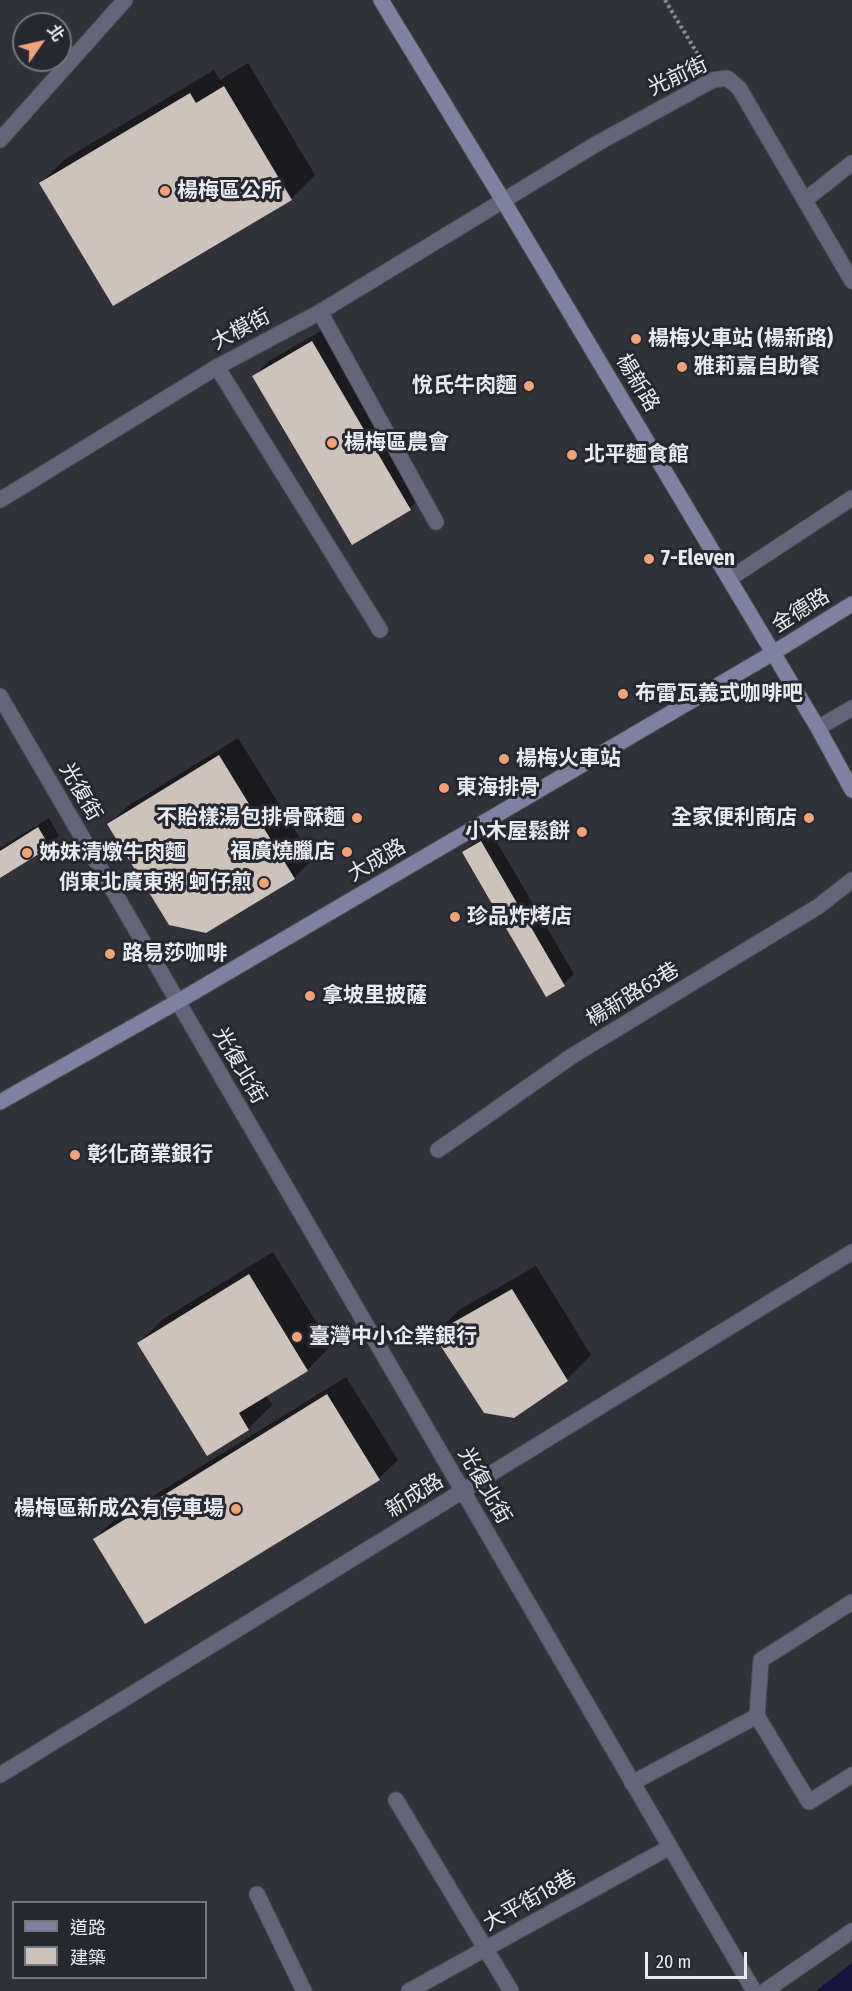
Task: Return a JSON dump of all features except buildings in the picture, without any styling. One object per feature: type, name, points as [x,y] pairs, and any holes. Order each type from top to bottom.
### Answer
[{"type":"main road","name":"楊新路","points":[[381,0],[818,728],[852,790]]},
{"type":"main road","name":"金德路","points":[[773,653],[852,604]]},
{"type":"main road","name":"大成路","points":[[0,1102],[177,1002],[773,653]]},
{"type":"street","points":[[0,140],[125,0]]},
{"type":"street","name":"光前街","points":[[504,202],[598,143],[713,80],[727,78],[739,88],[852,281]]},
{"type":"street","points":[[805,200],[852,164]]},
{"type":"street","name":"大模街","points":[[0,500],[218,367],[320,312],[504,202]]},
{"type":"street","points":[[320,312],[436,522]]},
{"type":"street","points":[[218,367],[380,630]]},
{"type":"street","points":[[729,579],[852,498]]},
{"type":"street","name":"光復街","points":[[0,696],[177,1002]]},
{"type":"street","points":[[818,728],[852,708]]},
{"type":"street","name":"楊新路63巷","points":[[438,1150],[572,1056],[819,906],[852,880]]},
{"type":"street","name":"光復北街","points":[[177,1002],[754,1991]]},
{"type":"street","name":"新成路","points":[[0,1775],[852,1252]]},
{"type":"street","points":[[852,1602],[761,1660],[757,1716],[809,1802],[852,1775]]},
{"type":"street","points":[[632,1783],[757,1716]]},
{"type":"street","points":[[396,1800],[511,1991]]},
{"type":"street","name":"大平街18巷","points":[[409,1991],[670,1847]]},
{"type":"street","points":[[257,1894],[304,1991]]},
{"type":"street","points":[[765,1991],[852,1931]]},
{"type":"path","points":[[665,0],[713,80]]},
{"type":"shaded area","points":[[852,1963],[852,1991],[816,1991]]},
{"type":"place","name":"楊梅區公所","points":[[165,191]]},
{"type":"place","name":"楊梅火車站 (楊新路)","points":[[636,339]]},
{"type":"place","name":"雅莉嘉自助餐","points":[[682,367]]},
{"type":"place","name":"悅氏牛肉麵","points":[[529,386]]},
{"type":"place","name":"楊梅區農會","points":[[332,443]]},
{"type":"place","name":"北平麵食館","points":[[572,455]]},
{"type":"place","name":"7-Eleven","points":[[649,559]]},
{"type":"place","name":"布雷瓦義式咖啡吧","points":[[623,694]]},
{"type":"place","name":"楊梅火車站","points":[[504,759]]},
{"type":"place","name":"東海排骨","points":[[444,788]]},
{"type":"place","name":"不貽樣湯包排骨酥麵","points":[[357,818]]},
{"type":"place","name":"全家便利商店","points":[[809,818]]},
{"type":"place","name":"小木屋鬆餅","points":[[582,832]]},
{"type":"place","name":"福廣燒臘店","points":[[347,852]]},
{"type":"place","name":"姊妹清燉牛肉麵","points":[[27,853]]},
{"type":"place","name":"俏東北廣東粥 蚵仔煎","points":[[264,883]]},
{"type":"place","name":"珍品炸烤店","points":[[455,917]]},
{"type":"place","name":"路易莎咖啡","points":[[110,954]]},
{"type":"place","name":"拿坡里披薩","points":[[310,996]]},
{"type":"place","name":"彰化商業銀行","points":[[75,1155]]},
{"type":"place","name":"臺灣中小企業銀行","points":[[297,1337]]},
{"type":"place","name":"楊梅區新成公有停車場","points":[[236,1509]]}]
